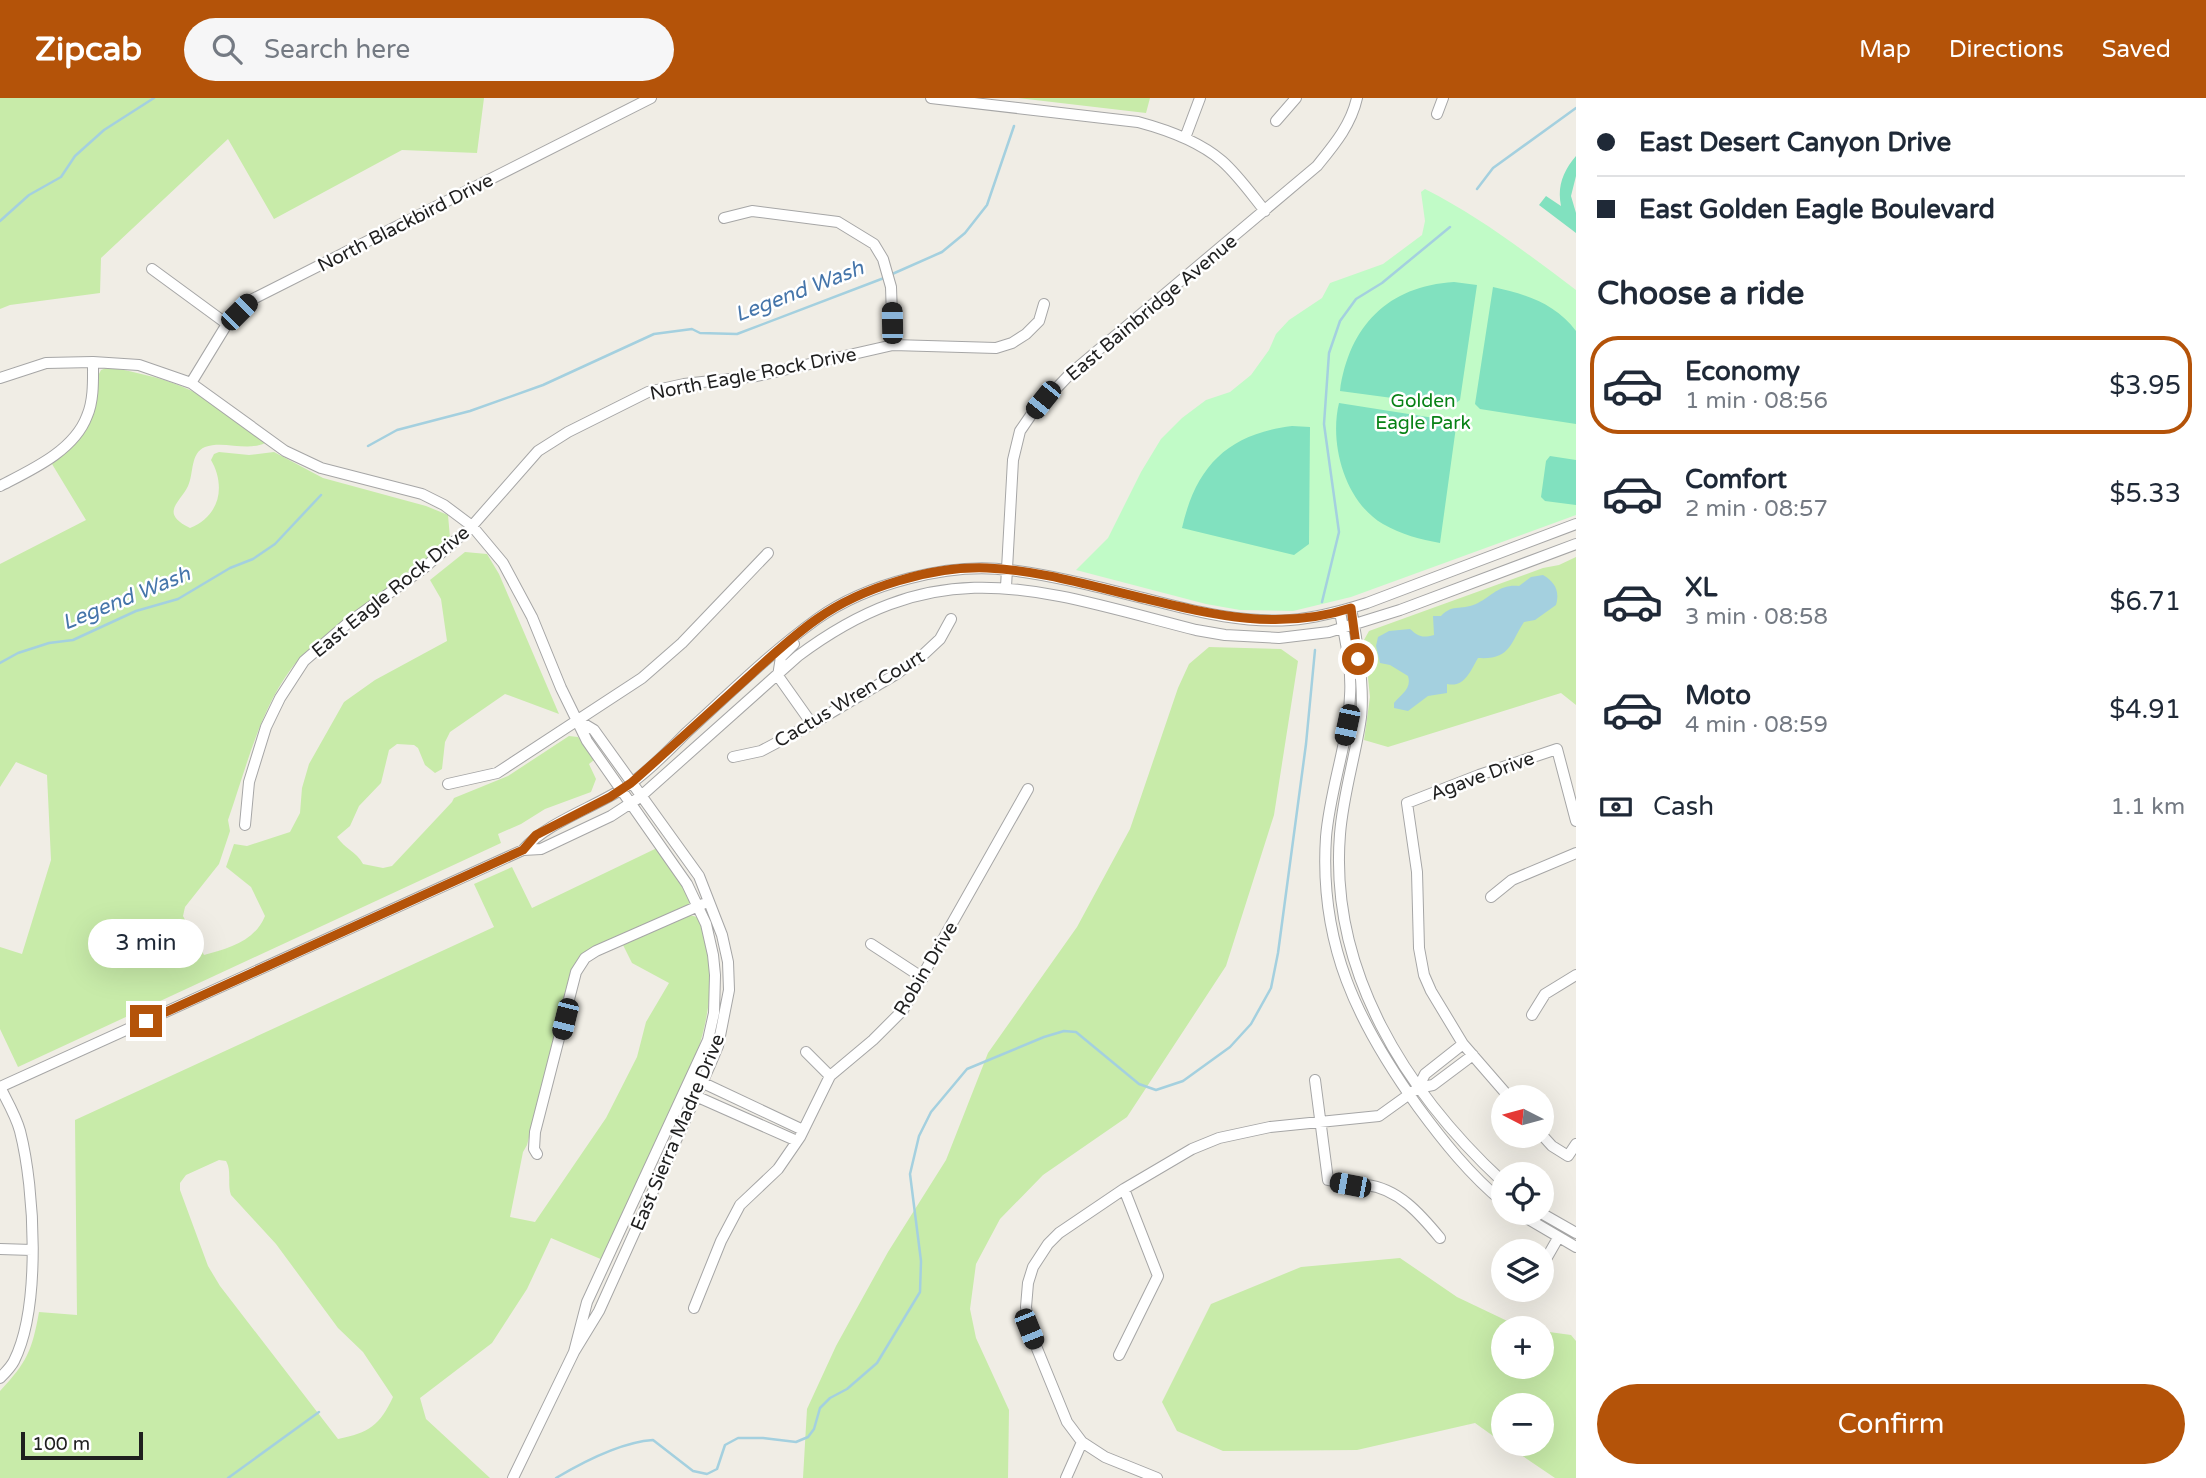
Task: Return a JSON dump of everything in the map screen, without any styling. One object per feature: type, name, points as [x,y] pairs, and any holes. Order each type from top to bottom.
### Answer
[{"type":"street","name":"North Blackbird Drive","points":[[191,383],[227,324],[251,300],[651,98]]},
{"type":"street","points":[[931,98],[1138,122],[1185,138],[1224,163],[1265,211]]},
{"type":"street","points":[[1185,138],[1200,98]]},
{"type":"street","points":[[1276,121],[1296,98]]},
{"type":"street","name":"East Bainbridge Avenue","points":[[1006,587],[1013,460],[1020,431],[1031,415],[1071,373],[1317,166],[1336,143],[1353,114],[1357,98]]},
{"type":"street","points":[[1437,114],[1443,98]]},
{"type":"street","points":[[724,218],[752,211],[815,218],[838,222],[874,244],[883,259],[891,287],[893,345]]},
{"type":"street","points":[[152,269],[227,324]]},
{"type":"street","name":"North Eagle Rock Drive","points":[[538,451],[568,432],[648,392],[684,384],[757,376],[893,345],[996,348],[1012,343],[1026,334],[1039,321],[1044,304]]},
{"type":"street","points":[[0,486],[60,452],[80,428],[88,416],[93,362]]},
{"type":"street","points":[[0,378],[46,363],[139,365],[191,383],[285,451],[321,468],[422,494],[444,505],[472,526],[503,563],[532,617],[561,688],[579,720]]},
{"type":"street","name":"East Eagle Rock Drive","points":[[245,825],[249,782],[266,727],[280,698],[304,661],[348,623],[424,568],[472,526],[538,451]]},
{"type":"street","points":[[523,850],[536,835],[585,811],[631,783],[779,649],[819,618],[867,593],[925,574],[956,569],[1007,569],[1049,576],[1224,617],[1288,620],[1340,612],[1576,524]]},
{"type":"street","points":[[0,1378],[13,1363],[24,1331],[33,1250],[26,1163],[19,1128],[0,1087],[523,850],[541,849],[611,816],[640,797],[798,656],[822,638],[873,609],[948,588],[1006,587],[1063,597],[1225,635],[1279,638],[1329,632],[1354,625],[1576,544]]},
{"type":"street","points":[[448,784],[497,773],[642,678],[681,643],[768,554]]},
{"type":"street","points":[[1351,608],[1362,706],[1340,833],[1340,887],[1345,923],[1362,985],[1413,1091],[1491,1170]]},
{"type":"street","points":[[1340,612],[1351,693],[1329,814],[1326,878],[1329,909],[1343,974],[1375,1043],[1466,1166],[1491,1190]]},
{"type":"street","points":[[812,724],[778,676],[781,657],[819,618]]},
{"type":"street","name":"Cactus Wren Court","points":[[733,757],[761,751],[898,673],[940,639],[951,619]]},
{"type":"street","name":"East Sierra Madre Drive","points":[[513,1478],[574,1352],[598,1311],[702,1083],[718,1046],[729,990],[728,962],[722,934],[699,876],[594,730],[579,720]]},
{"type":"street","name":"East Sierra Madre Drive","points":[[574,1352],[587,1302],[708,1040],[715,1003],[713,955],[706,924],[687,884],[587,741],[579,720]]},
{"type":"street","name":"Agave Drive","points":[[1463,1044],[1424,975],[1419,948],[1417,872],[1407,803],[1479,775],[1558,749],[1576,821]]},
{"type":"street","name":"Robin Drive","points":[[694,1308],[721,1241],[740,1205],[778,1169],[797,1141],[830,1076],[873,1040],[903,1010],[1028,789]]},
{"type":"street","points":[[1491,897],[1512,880],[1576,853]]},
{"type":"street","points":[[537,1154],[534,1149],[535,1132],[576,972],[585,958],[709,900]]},
{"type":"street","points":[[871,944],[923,978]]},
{"type":"street","points":[[1532,1015],[1545,994],[1576,975]]},
{"type":"street","points":[[1157,1478],[1105,1457],[1082,1441],[1068,1422],[1029,1329],[1026,1307],[1032,1267],[1048,1244],[1059,1233],[1124,1189],[1192,1149],[1219,1138],[1270,1127],[1379,1116],[1413,1091],[1425,1074],[1463,1044],[1499,1085]]},
{"type":"street","points":[[806,1052],[830,1076]]},
{"type":"street","points":[[1413,1091],[1433,1085],[1473,1055]]},
{"type":"street","points":[[690,1078],[803,1130]]},
{"type":"street","points":[[1315,1080],[1328,1180],[1350,1185],[1367,1185],[1388,1191],[1417,1210],[1440,1238]]},
{"type":"street","points":[[684,1091],[797,1141]]},
{"type":"street","points":[[1554,1147],[1568,1156],[1576,1144]]},
{"type":"street","points":[[1119,1355],[1158,1276],[1124,1189]]},
{"type":"street","points":[[1554,1220],[1576,1233]]},
{"type":"street","points":[[1537,1225],[1576,1247]]},
{"type":"street","points":[[1554,1245],[1558,1238]]},
{"type":"street","points":[[0,1249],[33,1250]]},
{"type":"street","points":[[1066,1478],[1082,1441]]},
{"type":"green space","points":[[0,98],[484,98],[477,153],[402,150],[274,219],[228,139],[101,258],[100,293],[10,305],[0,309]]},
{"type":"green space","points":[[1018,98],[1150,98],[1146,113]]},
{"type":"green space","points":[[1576,156],[1576,176],[1571,196],[1576,213],[1576,233],[1539,205],[1546,196],[1561,206],[1562,180]]},
{"type":"green space","name":"Golden Eagle Park","points":[[1425,189],[1484,224],[1576,290],[1576,515],[1351,597],[1293,611],[1240,610],[1206,604],[1076,570],[1108,538],[1161,439],[1182,418],[1206,400],[1230,392],[1251,375],[1269,350],[1276,334],[1289,320],[1322,298],[1330,283],[1383,264],[1422,235],[1425,221],[1421,192]]},
{"type":"green space","points":[[1454,282],[1477,285],[1460,400],[1452,406],[1340,391],[1352,347],[1376,314],[1391,301],[1410,292],[1431,285]]},
{"type":"green space","points":[[1493,287],[1539,301],[1559,313],[1576,331],[1576,424],[1480,409],[1475,404]]},
{"type":"green space","points":[[109,367],[174,383],[194,392],[226,412],[265,443],[250,446],[212,445],[200,450],[188,486],[174,508],[175,518],[190,528],[200,523],[214,508],[219,490],[216,470],[211,460],[214,454],[219,452],[249,455],[274,452],[323,478],[426,506],[448,515],[450,538],[420,565],[339,624],[305,653],[275,695],[256,736],[228,820],[230,831],[219,864],[185,907],[183,916],[204,955],[231,947],[248,938],[265,916],[251,887],[226,867],[234,844],[247,846],[290,832],[300,813],[302,788],[309,764],[344,702],[375,680],[447,641],[441,599],[430,580],[465,552],[487,554],[499,574],[559,714],[505,694],[450,732],[445,742],[442,769],[435,773],[425,765],[418,748],[414,745],[397,744],[389,750],[381,783],[359,806],[350,826],[337,837],[363,864],[383,868],[392,866],[454,798],[508,776],[569,736],[578,737],[594,760],[589,764],[596,779],[591,792],[545,809],[498,834],[501,843],[18,1067],[0,1029],[0,947],[22,954],[51,860],[47,775],[16,762],[0,787],[0,564],[86,520],[52,464],[73,445],[87,425],[99,374],[101,370]]},
{"type":"green space","points":[[1339,403],[1453,421],[1456,427],[1440,543],[1390,528],[1370,514],[1359,502],[1343,471],[1339,454],[1336,419]]},
{"type":"green space","points":[[1292,426],[1310,427],[1309,544],[1294,555],[1182,528],[1196,487],[1218,457],[1233,445],[1250,437]]},
{"type":"green space","points":[[1550,456],[1576,460],[1576,505],[1545,501],[1541,497],[1546,461]]},
{"type":"green space","points":[[1576,557],[1576,705],[1561,693],[1388,747],[1364,740],[1370,697],[1364,640],[1369,631]]},
{"type":"green space","points":[[1209,647],[1281,649],[1298,661],[1274,815],[1226,966],[1127,1117],[1043,1175],[1000,1219],[976,1264],[970,1309],[976,1338],[1009,1410],[1008,1478],[803,1478],[807,1409],[836,1346],[888,1252],[946,1160],[988,1053],[1077,927],[1130,829],[1178,688],[1189,664]]},
{"type":"green space","points":[[657,848],[687,892],[690,903],[588,952],[571,975],[523,1152],[510,1217],[535,1222],[606,1118],[637,1057],[646,1022],[669,983],[632,963],[623,945],[690,915],[700,918],[710,969],[709,1002],[697,1053],[603,1260],[551,1238],[527,1289],[492,1343],[420,1398],[426,1419],[490,1478],[0,1478],[0,1391],[27,1355],[39,1312],[77,1315],[75,1120],[494,927],[474,884],[512,867],[532,908]],"holes":[[[219,1160],[226,1161],[231,1195],[276,1244],[338,1328],[363,1352],[393,1397],[383,1415],[366,1430],[338,1439],[220,1286],[208,1266],[180,1190],[180,1183],[186,1175]]]},
{"type":"green space","points":[[1400,1258],[1457,1297],[1497,1316],[1491,1316],[1491,1379],[1554,1379],[1554,1333],[1571,1335],[1576,1341],[1576,1478],[1555,1478],[1523,1456],[1554,1456],[1554,1393],[1491,1393],[1491,1434],[1475,1423],[1357,1450],[1223,1451],[1177,1431],[1162,1402],[1211,1304],[1301,1267]]},
{"type":"water","points":[[1543,575],[1556,587],[1556,605],[1535,620],[1524,622],[1508,649],[1497,656],[1478,658],[1462,681],[1453,685],[1447,684],[1447,693],[1428,696],[1408,711],[1394,708],[1394,703],[1407,688],[1408,676],[1390,665],[1380,663],[1376,646],[1378,637],[1389,631],[1410,629],[1421,636],[1434,635],[1433,616],[1441,616],[1450,610],[1473,605],[1502,588],[1519,586],[1531,577]]},
{"type":"waterway","points":[[0,221],[29,195],[61,177],[75,156],[104,130],[154,98]]},
{"type":"waterway","points":[[1477,189],[1493,168],[1576,108]]},
{"type":"waterway","name":"Legend Wash","points":[[890,275],[942,252],[965,233],[987,205],[1014,126]]},
{"type":"waterway","points":[[1322,602],[1339,532],[1324,424],[1329,353],[1340,321],[1356,299],[1382,283],[1450,227]]},
{"type":"waterway","name":"Legend Wash","points":[[368,446],[397,430],[470,411],[543,385],[654,334],[692,329],[700,333],[737,334],[884,278]]},
{"type":"waterway","name":"Legend Wash","points":[[0,663],[18,653],[49,643],[73,640],[136,611],[178,599],[230,568],[253,559],[275,544],[321,495]]},
{"type":"waterway","points":[[556,1478],[603,1454],[653,1440],[693,1471],[707,1474],[717,1469],[725,1445],[738,1438],[796,1442],[808,1437],[814,1429],[820,1408],[877,1363],[920,1292],[921,1261],[910,1174],[919,1136],[931,1112],[967,1069],[1044,1037],[1064,1031],[1076,1032],[1139,1084],[1156,1090],[1183,1081],[1230,1047],[1251,1024],[1271,988],[1306,744],[1315,650]]},
{"type":"waterway","points":[[228,1478],[319,1412]]},
{"type":"route","points":[[146,1021],[523,850],[536,835],[585,811],[631,783],[779,649],[819,618],[867,593],[896,582],[956,569],[1007,569],[1049,576],[1224,617],[1288,620],[1312,618],[1351,608],[1358,659]]}]
